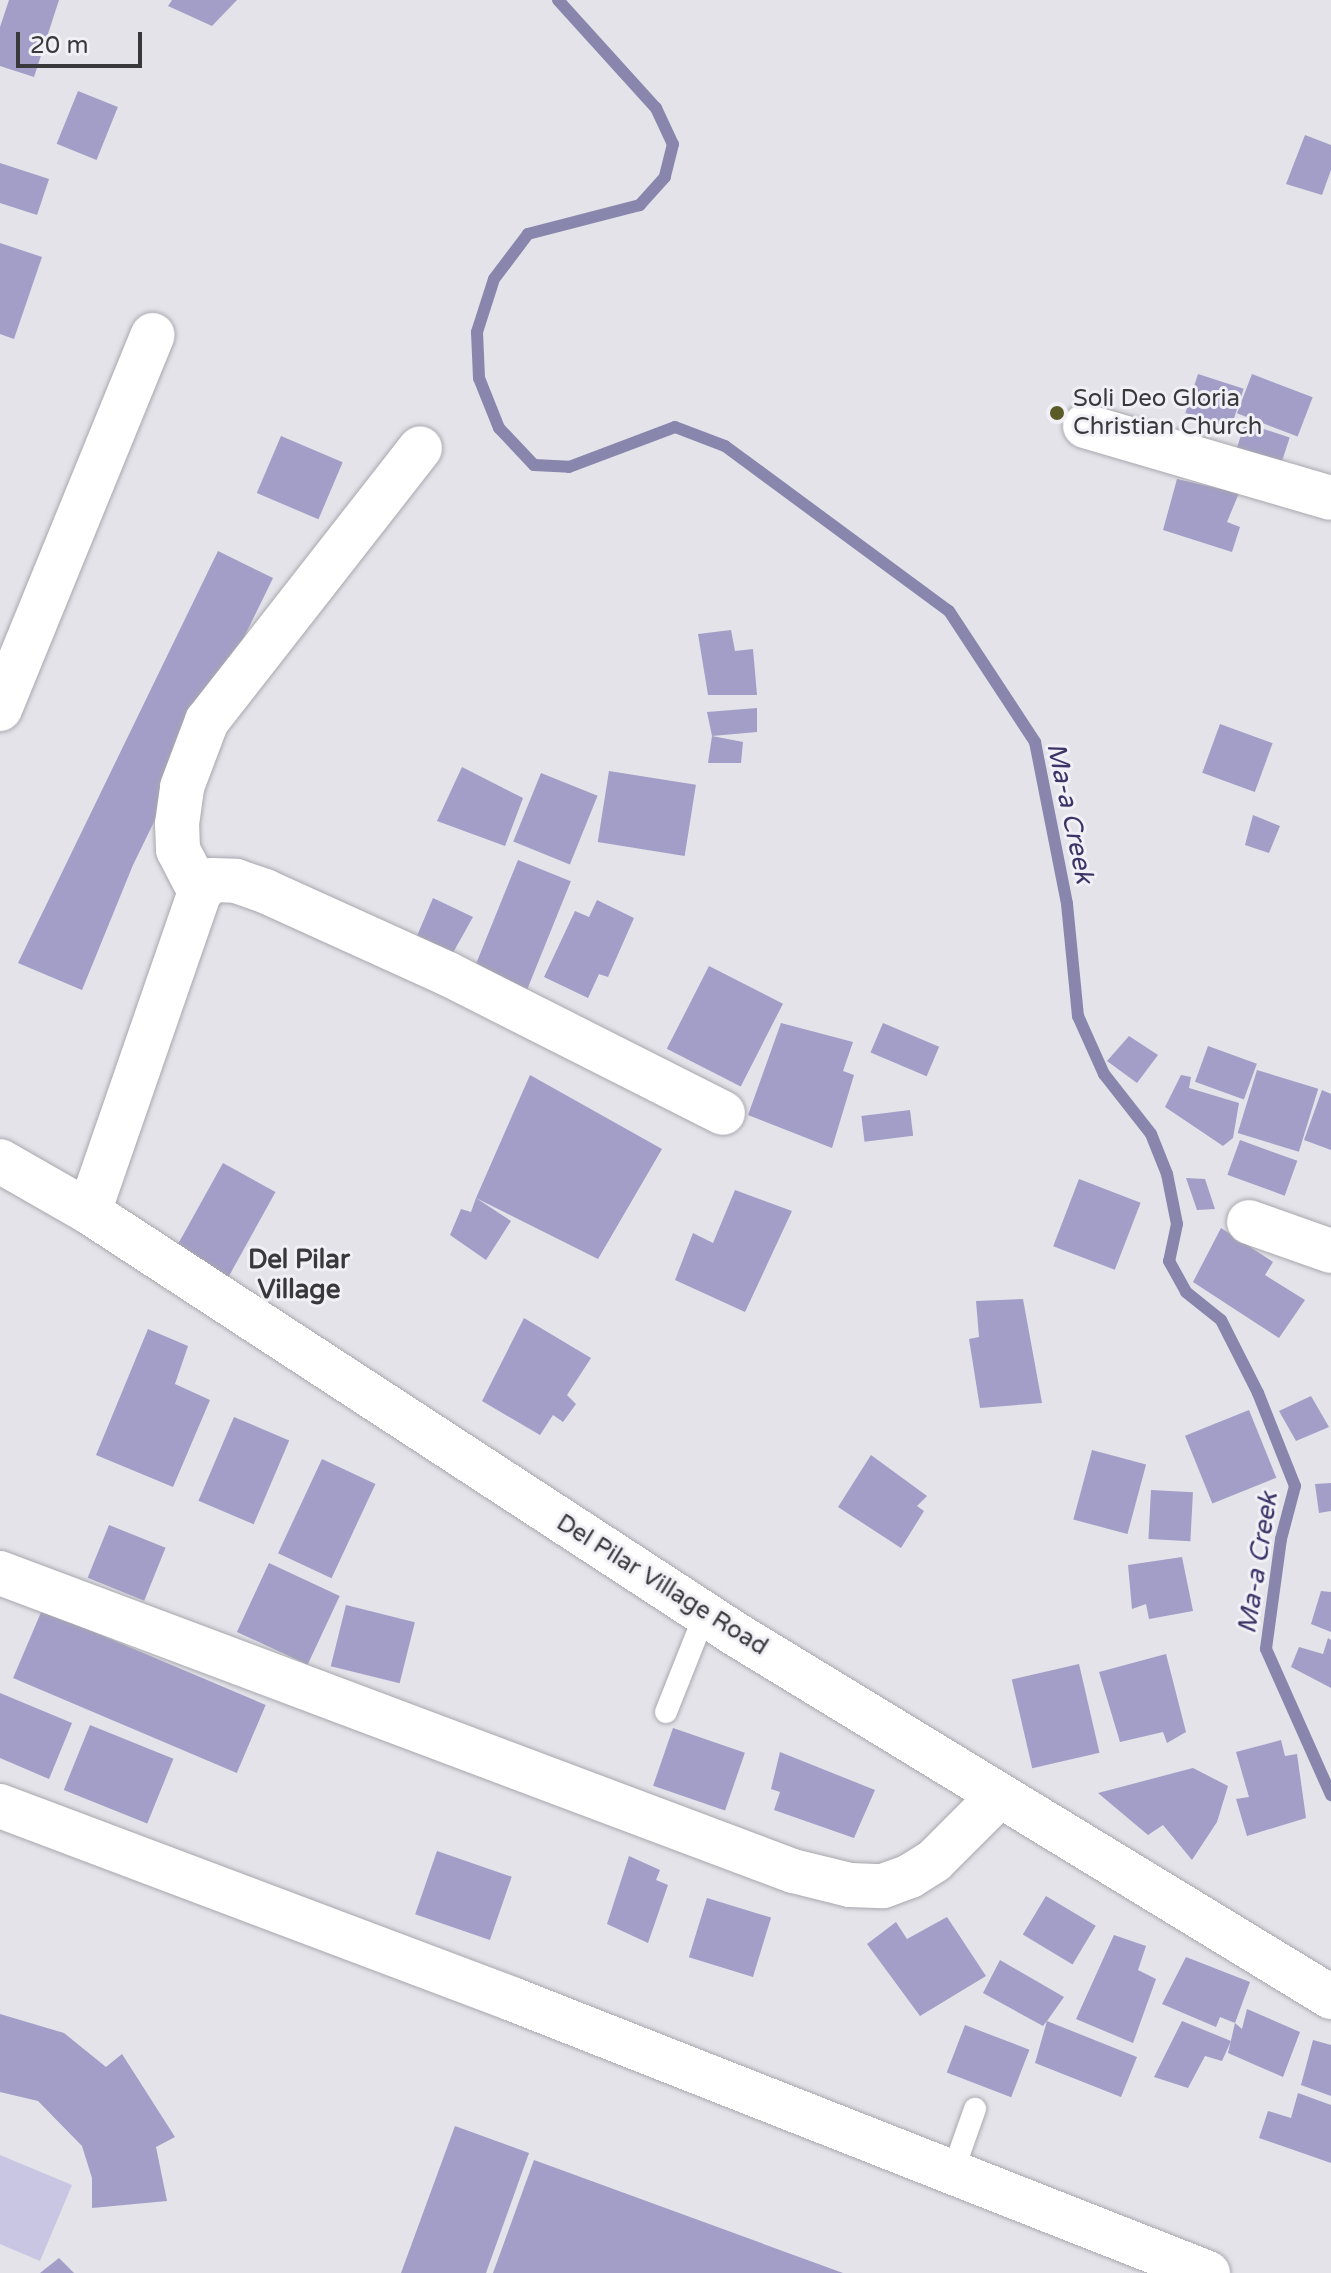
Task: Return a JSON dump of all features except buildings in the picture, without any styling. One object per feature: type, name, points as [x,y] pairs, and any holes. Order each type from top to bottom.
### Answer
[{"type":"street","points":[[0,709],[153,335]]},
{"type":"street","points":[[1085,426],[1331,498]]},
{"type":"street","points":[[200,892],[178,850],[177,824],[182,787],[207,721],[420,448]]},
{"type":"street","points":[[89,1212],[200,892],[212,880],[265,891],[486,992],[723,1113]]},
{"type":"street","name":"Del Pilar Village Road","points":[[0,1161],[89,1212],[466,1463],[705,1614],[998,1797],[1331,1997]]},
{"type":"street","points":[[1249,1222],[1331,1251]]},
{"type":"street","points":[[0,1573],[793,1871],[850,1885],[883,1886],[910,1876],[934,1861],[998,1797]]},
{"type":"street","points":[[0,1806],[953,2171],[1208,2273]]},
{"type":"lane","points":[[666,1712],[705,1614]]},
{"type":"lane","points":[[953,2171],[975,2109]]},
{"type":"shaded area","points":[[0,2155],[72,2185],[40,2261],[0,2244]]},
{"type":"waterway","name":"Ma-a Creek","points":[[558,0],[656,108],[673,144],[665,177],[640,205],[528,234],[494,279],[477,332],[479,378],[499,428],[534,465],[569,467],[675,427],[725,446],[949,611],[1035,742],[1067,904],[1078,1016],[1104,1074],[1151,1134],[1167,1174],[1177,1224],[1169,1261],[1186,1292],[1221,1320],[1258,1393],[1295,1486],[1281,1539],[1266,1649],[1331,1795]]},
{"type":"place","name":"Soli Deo Gloria Christian Church","points":[[1057,413]]},
{"type":"district","name":"Del Pilar Village","points":[[299,1275]]}]
